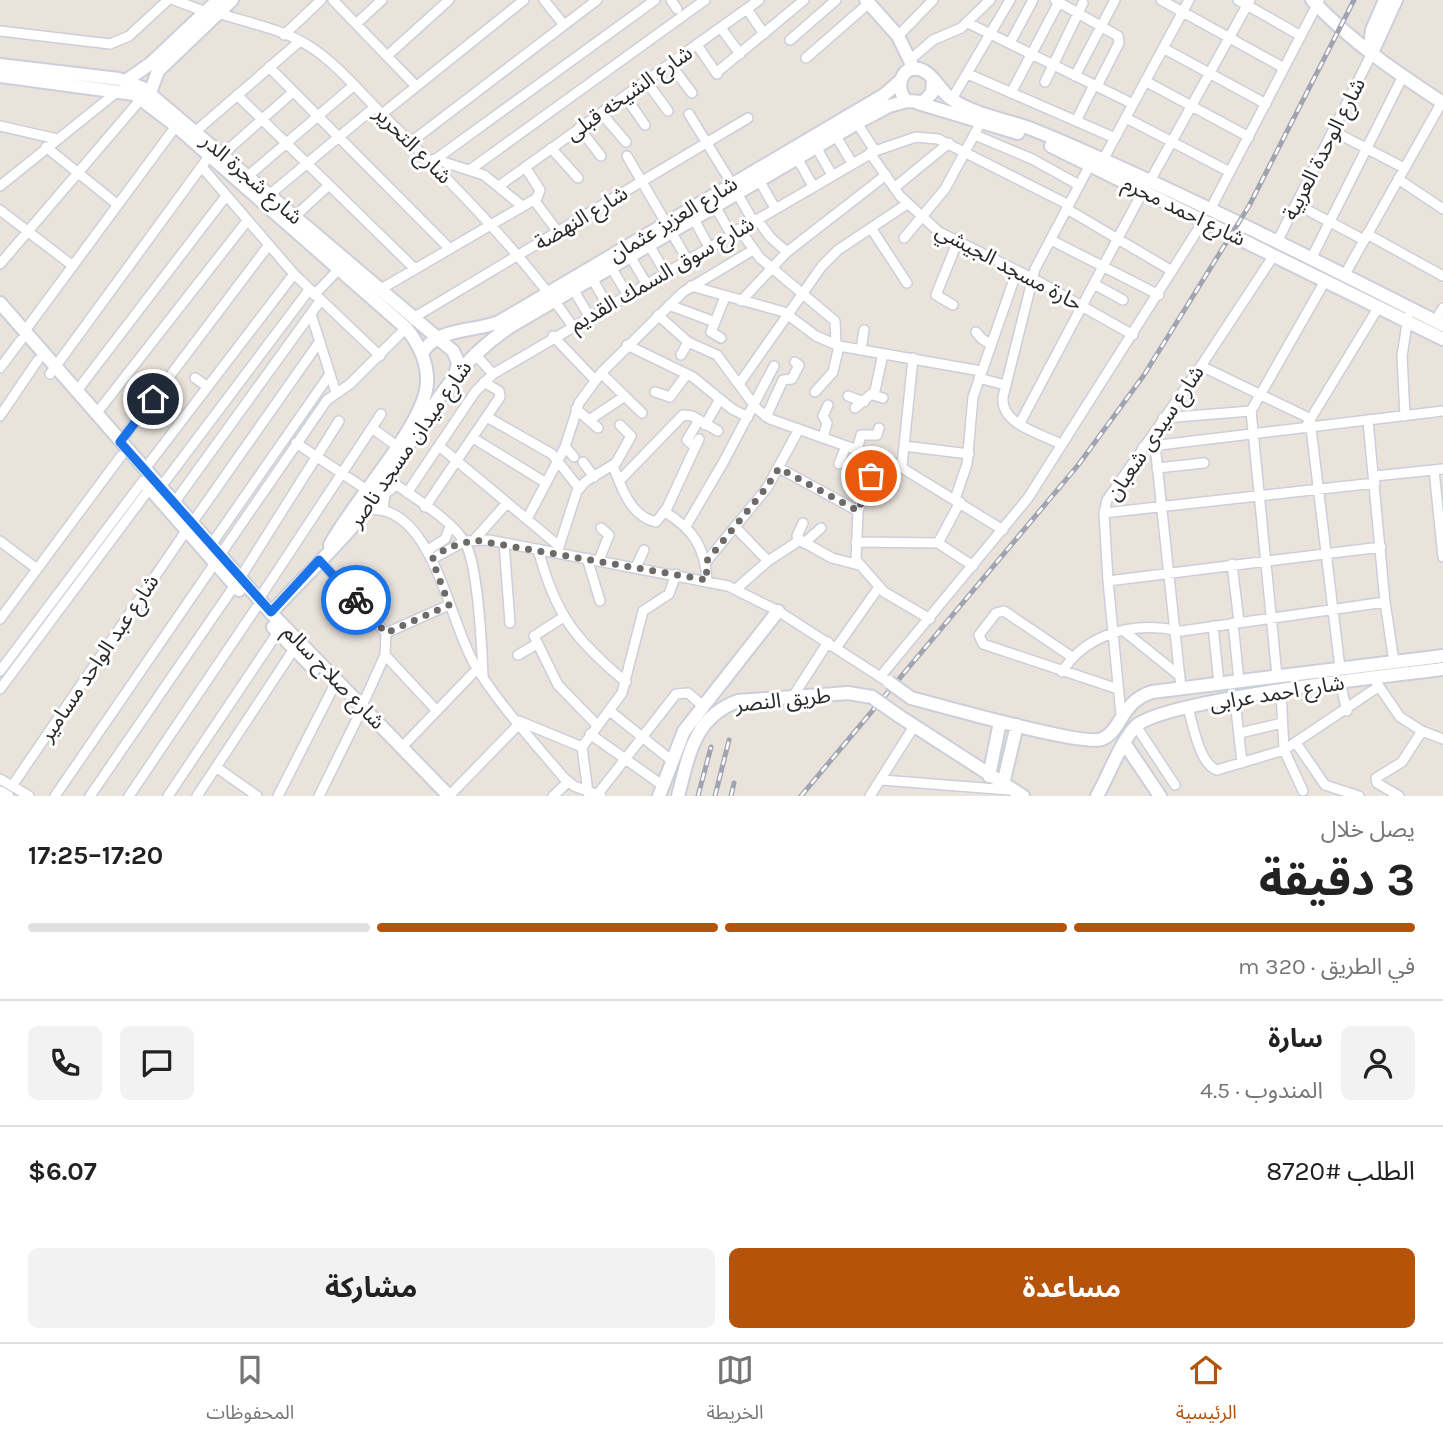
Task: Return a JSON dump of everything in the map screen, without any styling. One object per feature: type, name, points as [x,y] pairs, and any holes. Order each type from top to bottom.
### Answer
[{"type":"main road","points":[[122,85],[160,61],[214,8],[232,0]]},
{"type":"main road","name":"شارع الوحدة العربية","points":[[1371,55],[1371,34],[1385,0]]},
{"type":"main road","name":"شارع الوحدة العربية","points":[[1371,55],[1396,0]]},
{"type":"main road","points":[[1316,2],[1340,30],[1371,55],[1443,102]]},
{"type":"main road","points":[[872,3],[898,36],[912,64],[928,73],[933,81],[928,98],[912,102],[900,90],[900,81],[912,64]]},
{"type":"main road","points":[[146,96],[160,61]]},
{"type":"main road","name":"شارع شجرة الدر","points":[[0,65],[122,85],[146,96],[196,131],[217,155],[291,220],[381,289],[410,323],[424,358]]},
{"type":"main road","name":"شارع شجرة الدر","points":[[0,76],[122,85]]},
{"type":"main road","name":"شارع العزيز عثمان","points":[[438,338],[499,322],[552,296],[573,289],[649,245],[669,227],[694,219],[735,189],[759,180],[884,96],[900,81]]},
{"type":"main road","name":"شارع احمد محرم","points":[[933,81],[951,99],[1096,160],[1275,248],[1325,281],[1378,308],[1439,323]]},
{"type":"main road","name":"شارع شجرة الدر","points":[[146,96],[176,126],[248,176],[339,269],[410,323],[438,338],[455,354],[454,374]]},
{"type":"main road","name":"شارع العزيز عثمان","points":[[496,335],[552,296],[792,157],[816,147],[888,106],[912,102]]},
{"type":"main road","name":"شارع احمد محرم","points":[[912,102],[1096,160]]},
{"type":"main road","name":"شارع احمد محرم","points":[[1275,248],[1311,259],[1344,276],[1443,339]]},
{"type":"main road","name":"شارع صلاح سالم","points":[[0,303],[38,360],[52,370],[96,414],[121,449]]},
{"type":"main road","name":"شارع صلاح سالم","points":[[0,316],[22,336],[257,603],[278,632],[333,688],[402,747],[449,796]]},
{"type":"main road","points":[[470,329],[470,341],[476,351]]},
{"type":"main road","name":"شارع ميدان مسجد ناصر","points":[[322,556],[367,490],[454,374],[496,335]]},
{"type":"main road","points":[[438,338],[428,344],[424,358],[437,372],[454,374]]},
{"type":"main road","name":"شارع ميدان مسجد ناصر","points":[[271,612],[322,556],[340,541],[391,482],[400,448],[425,395],[424,358]]},
{"type":"main road","name":"شارع صلاح سالم","points":[[149,482],[174,503],[189,527],[211,545],[218,559]]},
{"type":"main road","name":"شارع صلاح سالم","points":[[257,603],[271,612],[438,796]]},
{"type":"main road","name":"طريق النصر","points":[[660,791],[684,731],[778,611]]},
{"type":"main road","name":"شارع احمد عرابى","points":[[1017,725],[1099,740],[1111,733],[1133,701],[1181,682],[1219,683],[1443,656]]},
{"type":"main road","name":"شارع احمد عرابى","points":[[1097,796],[1136,726],[1155,714],[1340,682],[1376,682],[1443,669]]},
{"type":"main road","points":[[885,680],[911,698],[1017,725],[1001,789]]},
{"type":"main road","points":[[723,684],[738,701]]},
{"type":"main road","points":[[1152,692],[1155,714]]},
{"type":"main road","name":"طريق النصر","points":[[678,796],[695,735],[709,717],[738,701],[848,693],[872,697],[913,728],[989,776],[1001,789],[1020,794]]},
{"type":"main road","points":[[989,776],[1000,722]]},
{"type":"main road","points":[[1125,744],[1157,795]]},
{"type":"street","points":[[0,31],[110,44],[129,36],[168,0]]},
{"type":"street","name":"شارع التحرير","points":[[174,0],[214,8],[300,41],[318,52],[426,156],[519,255],[572,325]]},
{"type":"street","points":[[284,35],[321,0]]},
{"type":"street","points":[[333,0],[416,86]]},
{"type":"street","points":[[356,23],[382,0]]},
{"type":"street","points":[[387,56],[449,0]]},
{"type":"street","points":[[269,195],[338,137],[416,86],[511,4],[524,0]]},
{"type":"street","points":[[544,0],[564,25]]},
{"type":"street","points":[[411,142],[597,0]]},
{"type":"street","points":[[436,159],[655,0]]},
{"type":"street","points":[[670,0],[677,9]]},
{"type":"street","points":[[471,169],[705,0]]},
{"type":"street","name":"شارع الشيخه قبلى","points":[[499,186],[760,0]]},
{"type":"street","points":[[697,45],[717,73],[804,0]]},
{"type":"street","points":[[790,40],[836,0]]},
{"type":"street","points":[[898,36],[933,0]]},
{"type":"street","points":[[912,64],[933,40],[955,32],[968,23],[990,0]]},
{"type":"street","points":[[951,99],[1010,0]]},
{"type":"street","points":[[1010,43],[1032,0]]},
{"type":"street","points":[[1075,76],[1115,0]]},
{"type":"street","points":[[1161,0],[1284,68]]},
{"type":"street","points":[[1061,444],[1010,418],[1002,404],[1032,278],[1079,186],[1115,138],[1189,0]]},
{"type":"street","points":[[1011,93],[1058,1],[1118,36],[1119,43],[1076,121]]},
{"type":"street","points":[[1020,423],[1146,186],[1229,38],[1245,2],[1301,36]]},
{"type":"street","points":[[430,554],[469,541],[503,543],[538,549],[558,549],[587,558],[707,580],[736,589],[778,611],[885,680],[930,619],[1028,498],[1133,335],[1207,215],[1301,36],[1316,2]]},
{"type":"street","points":[[806,58],[872,3]]},
{"type":"street","points":[[1045,82],[1083,3]]},
{"type":"street","points":[[747,9],[764,34]]},
{"type":"street","points":[[968,23],[1133,104]]},
{"type":"street","points":[[721,28],[740,54]]},
{"type":"street","points":[[196,131],[300,41]]},
{"type":"street","points":[[1163,48],[1266,104]]},
{"type":"street","name":"شارع الوحدة العربية","points":[[1275,248],[1371,55]]},
{"type":"street","points":[[670,64],[692,93]]},
{"type":"street","points":[[269,68],[450,249]]},
{"type":"street","points":[[968,74],[1115,138]]},
{"type":"street","points":[[1311,259],[1403,76]]},
{"type":"street","points":[[646,81],[668,111]]},
{"type":"street","points":[[1145,81],[1249,137]]},
{"type":"street","points":[[0,186],[122,85]]},
{"type":"street","points":[[248,176],[353,86]]},
{"type":"street","points":[[52,370],[202,167],[293,92]]},
{"type":"street","points":[[237,95],[415,269]]},
{"type":"street","points":[[0,264],[77,172],[146,96]]},
{"type":"street","points":[[625,96],[645,125]]},
{"type":"street","points":[[1344,276],[1443,102]]},
{"type":"street","points":[[601,113],[626,142]]},
{"type":"street","points":[[688,114],[755,220],[787,251]]},
{"type":"street","name":"شارع النهضة","points":[[55,796],[327,400],[380,356],[410,323],[748,118]]},
{"type":"street","points":[[1126,118],[1230,172]]},
{"type":"street","points":[[904,237],[922,219],[966,153],[981,122]]},
{"type":"street","name":"حارة مسجد الجيشي","points":[[858,123],[886,176],[922,219],[957,243],[1032,278],[1133,335]]},
{"type":"street","points":[[0,126],[57,139]]},
{"type":"street","points":[[0,368],[176,126]]},
{"type":"street","points":[[579,128],[601,156]]},
{"type":"street","points":[[1333,131],[1404,169]]},
{"type":"street","points":[[975,135],[1032,159],[1079,186]]},
{"type":"street","points":[[836,136],[852,163]]},
{"type":"street","name":"شارع سوق السمك القديم","points":[[407,493],[484,382],[493,374],[553,336],[852,163],[872,152],[916,137],[949,143],[1068,207],[1172,271]]},
{"type":"street","points":[[894,188],[949,143]]},
{"type":"street","points":[[46,147],[118,205]]},
{"type":"street","points":[[816,147],[832,175]]},
{"type":"street","points":[[551,148],[578,178]]},
{"type":"street","points":[[426,156],[471,169],[499,186],[522,206]]},
{"type":"street","points":[[628,156],[687,259]]},
{"type":"street","points":[[792,157],[813,186]]},
{"type":"street","points":[[202,167],[293,274],[380,356]]},
{"type":"street","points":[[381,289],[534,200],[540,190],[525,167]]},
{"type":"street","points":[[741,301],[787,251],[886,176]]},
{"type":"street","points":[[1398,179],[1443,209]]},
{"type":"street","points":[[759,180],[775,208]]},
{"type":"street","points":[[291,220],[328,185]]},
{"type":"street","points":[[76,393],[226,196]]},
{"type":"street","points":[[534,200],[558,232]]},
{"type":"street","points":[[739,384],[802,293],[830,258],[907,204]]},
{"type":"street","points":[[1296,204],[1443,276]]},
{"type":"street","points":[[715,206],[735,232],[771,268],[835,321],[837,345],[833,372],[814,392]]},
{"type":"street","points":[[0,210],[73,266]]},
{"type":"street","points":[[694,219],[709,247]]},
{"type":"street","points":[[96,414],[247,221]]},
{"type":"street","points":[[871,228],[907,283]]},
{"type":"street","points":[[1051,240],[1158,295]]},
{"type":"street","points":[[953,305],[936,295],[957,243]]},
{"type":"street","points":[[649,245],[665,272]]},
{"type":"street","points":[[0,619],[3,608],[37,569],[268,246]]},
{"type":"street","name":"شارع سيدى شعبان","points":[[1121,715],[1104,513],[1111,493],[1201,366],[1275,248]]},
{"type":"street","points":[[527,519],[565,447],[576,409],[598,377],[627,345],[691,286],[753,250]]},
{"type":"street","points":[[630,256],[646,283]]},
{"type":"street","points":[[611,267],[627,294]]},
{"type":"street","points":[[0,671],[149,482],[339,269]]},
{"type":"street","points":[[938,543],[958,501],[969,454],[971,413],[980,374],[1017,271]]},
{"type":"street","points":[[0,689],[149,482],[208,387],[293,274]]},
{"type":"street","points":[[592,278],[607,305]]},
{"type":"street","points":[[1278,676],[1251,416],[1258,394],[1325,281]]},
{"type":"street","points":[[1094,284],[1123,300]]},
{"type":"street","points":[[691,286],[788,314],[816,336],[837,345],[913,358],[980,374],[1005,385]]},
{"type":"street","points":[[573,289],[589,316]]},
{"type":"street","points":[[174,503],[311,314],[314,296]]},
{"type":"street","points":[[721,338],[711,332],[725,297]]},
{"type":"street","points":[[669,305],[715,322]]},
{"type":"street","points":[[1340,668],[1309,425],[1378,308]]},
{"type":"street","points":[[1439,323],[1443,308]]},
{"type":"street","points":[[311,314],[336,393]]},
{"type":"street","points":[[1405,416],[1402,368],[1408,315]]},
{"type":"street","points":[[658,316],[688,342],[717,355],[766,416],[902,466],[1003,530]]},
{"type":"street","points":[[861,350],[864,330]]},
{"type":"street","points":[[976,332],[982,340],[991,344]]},
{"type":"street","points":[[553,336],[642,413]]},
{"type":"street","name":"شارع عبد الواحد مسامير","points":[[10,791],[189,527],[320,341]]},
{"type":"street","points":[[681,355],[688,342]]},
{"type":"street","points":[[627,345],[687,374],[748,416]]},
{"type":"street","points":[[476,351],[493,374]]},
{"type":"street","points":[[848,396],[859,405],[873,395],[884,354]]},
{"type":"street","points":[[902,466],[913,358]]},
{"type":"street","points":[[0,416],[38,360]]},
{"type":"street","points":[[766,416],[782,381],[792,379],[799,365],[795,362]]},
{"type":"street","points":[[686,526],[774,366]]},
{"type":"street","points":[[1201,366],[1258,394],[1309,425]]},
{"type":"street","points":[[211,545],[330,374]]},
{"type":"street","points":[[655,392],[670,397],[687,374]]},
{"type":"street","points":[[195,378],[208,387]]},
{"type":"street","points":[[425,507],[500,394],[484,382]]},
{"type":"street","points":[[873,395],[883,398]]},
{"type":"street","points":[[589,420],[625,396]]},
{"type":"street","points":[[613,466],[630,503],[646,519],[656,522],[665,512],[697,443],[687,440],[720,399]]},
{"type":"street","points":[[823,438],[827,423],[823,416],[828,405]]},
{"type":"street","points":[[576,409],[598,428]]},
{"type":"street","points":[[1143,447],[1443,411]]},
{"type":"street","points":[[129,796],[381,414]]},
{"type":"street","points":[[619,481],[683,415],[718,431]]},
{"type":"street","points":[[1163,418],[1251,416]]},
{"type":"street","points":[[487,417],[559,460],[579,488]]},
{"type":"street","points":[[90,796],[238,582],[339,421]]},
{"type":"street","points":[[1368,421],[1385,602],[1394,662]]},
{"type":"street","points":[[558,549],[579,488],[613,466],[631,436],[620,425]]},
{"type":"street","points":[[372,428],[400,448]]},
{"type":"street","points":[[857,450],[861,435],[877,435],[879,428]]},
{"type":"street","points":[[706,562],[779,468],[799,429]]},
{"type":"street","points":[[473,438],[546,483]]},
{"type":"street","points":[[296,443],[367,490]]},
{"type":"street","points":[[439,446],[527,519],[558,549]]},
{"type":"street","points":[[839,464],[846,446]]},
{"type":"street","points":[[904,446],[969,454]]},
{"type":"street","points":[[1155,446],[1181,682]]},
{"type":"street","points":[[565,447],[594,477]]},
{"type":"street","points":[[859,565],[856,542],[858,511],[879,457]]},
{"type":"street","points":[[1157,468],[1204,463]]},
{"type":"street","points":[[779,468],[858,511]]},
{"type":"street","points":[[1104,513],[1317,490],[1439,470],[1443,557]]},
{"type":"street","points":[[383,509],[384,494],[391,482],[469,541],[476,596],[480,673]]},
{"type":"street","points":[[469,541],[507,503]]},
{"type":"street","points":[[366,510],[383,509],[415,533],[430,554],[449,605],[480,673],[568,782],[595,794]]},
{"type":"street","points":[[665,512],[686,526],[697,540],[706,562],[707,580]]},
{"type":"street","points":[[803,523],[797,536],[802,542],[832,558],[859,565],[879,587],[930,619]]},
{"type":"street","points":[[430,554],[445,540],[450,527]]},
{"type":"street","points":[[735,527],[768,561]]},
{"type":"street","points":[[599,560],[609,535],[601,528]]},
{"type":"street","points":[[736,589],[768,561],[821,528]]},
{"type":"street","points":[[0,541],[37,569]]},
{"type":"street","points":[[856,542],[938,543],[974,566]]},
{"type":"street","points":[[503,543],[509,623]]},
{"type":"street","points":[[1108,581],[1381,547]]},
{"type":"street","points":[[538,549],[551,595],[562,618],[580,642],[626,682]]},
{"type":"street","points":[[636,567],[644,550]]},
{"type":"street","points":[[319,796],[385,655],[386,633],[322,556]]},
{"type":"street","points":[[587,558],[600,601]]},
{"type":"street","points":[[1232,564],[1239,681]]},
{"type":"street","points":[[595,794],[583,747],[590,734],[611,712],[626,682],[641,615],[647,607],[669,594],[676,575]]},
{"type":"street","points":[[792,698],[879,587]]},
{"type":"street","points":[[1062,672],[1072,657],[1095,639],[1113,632],[1157,627],[1175,631],[1385,602]]},
{"type":"street","points":[[386,633],[449,605]]},
{"type":"street","points":[[1072,657],[1004,611],[996,613],[979,635],[983,644],[1118,689]]},
{"type":"street","points":[[562,618],[534,634],[537,644],[558,685],[598,726]]},
{"type":"street","points":[[1213,626],[1219,683]]},
{"type":"street","points":[[1124,631],[1181,682]]},
{"type":"street","points":[[169,796],[278,632]]},
{"type":"street","points":[[518,655],[537,644]]},
{"type":"street","points":[[197,796],[294,649]]},
{"type":"street","points":[[385,655],[437,711]]},
{"type":"street","points":[[402,747],[480,673]]},
{"type":"street","points":[[1340,682],[1347,711]]},
{"type":"street","points":[[1188,708],[1210,766],[1217,770],[1284,750],[1347,711],[1376,682],[1400,718],[1443,739]]},
{"type":"street","points":[[278,796],[333,688]]},
{"type":"street","points":[[595,794],[680,692],[688,693],[703,706]]},
{"type":"street","points":[[1280,692],[1284,750],[1303,791]]},
{"type":"street","points":[[1235,700],[1242,763]]},
{"type":"street","points":[[611,712],[671,760]]},
{"type":"street","points":[[519,722],[583,747]]},
{"type":"street","points":[[449,796],[519,722]]},
{"type":"street","points":[[1240,733],[1282,723]]},
{"type":"street","points":[[1136,726],[1175,785]]},
{"type":"street","points":[[870,796],[913,728]]},
{"type":"street","points":[[1399,796],[1375,779],[1402,762],[1422,731]]},
{"type":"street","points":[[590,734],[624,758],[660,791]]},
{"type":"street","points":[[1296,743],[1325,785],[1359,796]]},
{"type":"street","points":[[216,767],[257,796]]},
{"type":"street","points":[[0,779],[10,791]]},
{"type":"street","points":[[882,780],[1001,789]]},
{"type":"street","points":[[553,796],[568,782]]},
{"type":"street","points":[[0,791],[29,796]]},
{"type":"railway","points":[[801,796],[1079,464],[1144,375],[1249,206],[1354,0]]},
{"type":"railway","points":[[715,796],[729,740]]},
{"type":"railway","points":[[698,796],[711,747]]},
{"type":"railway","points":[[731,796],[734,783]]},
{"type":"way so far","points":[[356,600],[386,633],[449,605],[432,559],[447,548],[474,540],[489,540],[707,580],[706,562],[779,468],[858,511],[871,476]]},
{"type":"route","points":[[153,399],[120,442],[271,612],[319,560],[356,600]]}]
